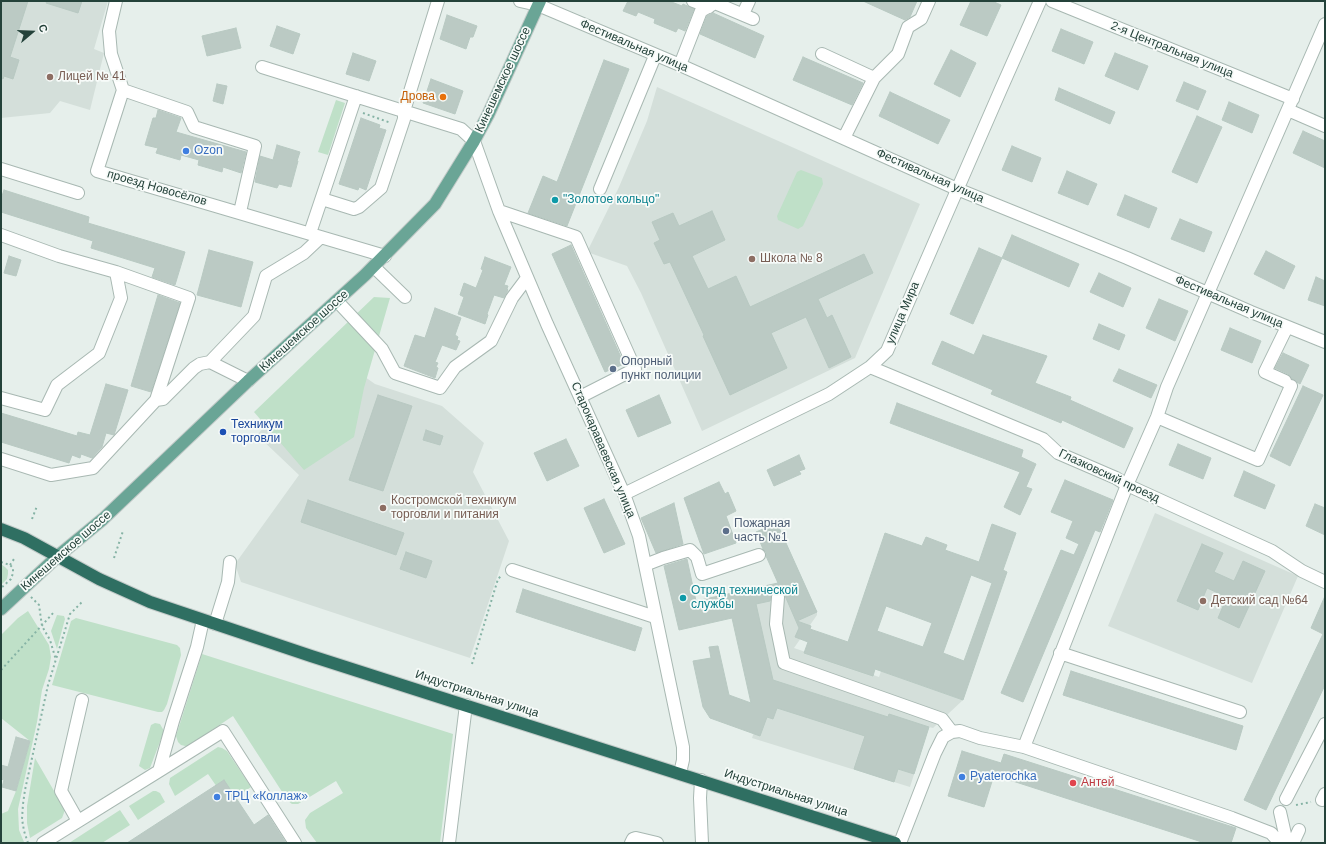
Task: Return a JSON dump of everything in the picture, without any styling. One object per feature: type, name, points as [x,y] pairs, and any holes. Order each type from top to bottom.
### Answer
[{"type":"highway","name":"Индустриальная улица","points":[[1,529],[24,538],[99,579],[150,602],[895,843]]},
{"type":"main road","name":"Кинешемское шоссе","points":[[1,609],[58,556],[103,519],[248,381],[374,268],[435,204],[474,141],[488,115],[539,3]]},
{"type":"street","points":[[116,1],[109,31],[111,54],[123,90],[187,112],[194,127],[255,146],[240,212]]},
{"type":"street","points":[[322,199],[354,209],[359,207],[381,188],[404,119],[404,111],[438,1]]},
{"type":"street","name":"Фестивальная улица","points":[[520,1],[539,3],[655,56],[680,65],[957,189],[1127,258],[1325,342]]},
{"type":"street","points":[[693,1],[709,7]]},
{"type":"street","points":[[680,65],[701,11],[715,3],[748,17],[749,1]]},
{"type":"street","points":[[844,138],[874,78],[898,54],[908,27],[921,20],[929,1]]},
{"type":"street","name":"улица Мира","points":[[624,494],[829,394],[870,367],[887,351],[1040,1]]},
{"type":"street","name":"2-я Центральная улица","points":[[1052,1],[1293,99]]},
{"type":"street","points":[[1024,747],[1127,485],[1157,417],[1168,387],[1208,293],[1325,24]]},
{"type":"street","points":[[822,54],[874,78]]},
{"type":"street","points":[[600,189],[655,56]]},
{"type":"street","points":[[262,67],[461,129],[474,141]]},
{"type":"street","name":"проезд Новосёлов","points":[[123,90],[97,171],[385,256]]},
{"type":"street","points":[[156,400],[163,399],[194,368],[200,364],[210,362],[254,316],[266,276],[304,253],[316,235],[322,199],[356,96]]},
{"type":"street","points":[[1288,110],[1325,126]]},
{"type":"street","name":"Старокараваевская улица","points":[[474,141],[491,192],[527,278],[624,494],[639,536],[682,747],[683,760],[680,773]]},
{"type":"street","points":[[1,169],[78,193]]},
{"type":"street","points":[[499,211],[576,237],[636,369],[580,397]]},
{"type":"street","points":[[1,235],[59,256],[116,272],[189,298],[156,400],[93,468],[51,476],[1,459]]},
{"type":"street","points":[[374,268],[405,297]]},
{"type":"street","points":[[1,398],[45,410],[57,384],[99,353],[121,298],[116,272]]},
{"type":"street","points":[[336,301],[382,349],[394,373],[440,388],[455,368],[491,341],[512,298],[527,278]]},
{"type":"street","points":[[1157,417],[1258,460],[1288,384],[1265,372],[1287,326]]},
{"type":"street","points":[[210,362],[248,381]]},
{"type":"street","name":"Глазковский проезд","points":[[870,367],[1043,439],[1058,453],[1116,478],[1127,485],[1272,552],[1302,571],[1325,582]]},
{"type":"street","points":[[645,565],[690,550],[697,557],[702,574],[759,554]]},
{"type":"street","points":[[215,624],[228,582],[230,562]]},
{"type":"street","points":[[512,570],[655,616]]},
{"type":"street","points":[[778,597],[776,624],[784,664],[942,719],[952,732]]},
{"type":"street","points":[[159,771],[173,721],[197,647],[203,620]]},
{"type":"street","points":[[1060,653],[1240,712]]},
{"type":"street","points":[[78,821],[61,791],[82,700]]},
{"type":"street","points":[[449,843],[466,705]]},
{"type":"street","points":[[1291,802],[1325,724]]},
{"type":"street","points":[[43,843],[223,731],[295,843]]},
{"type":"street","points":[[900,843],[935,753],[943,738],[952,732],[960,731],[980,738],[1024,747],[1232,818],[1270,833],[1280,843]]},
{"type":"street","points":[[701,780],[700,805],[702,843]]},
{"type":"street","points":[[1280,812],[1286,843]]},
{"type":"street","points":[[1293,843],[1299,830]]},
{"type":"street","points":[[631,843],[636,838],[657,843]]},
{"type":"path","points":[[352,109],[401,126]]},
{"type":"path","points":[[32,519],[38,506]]},
{"type":"path","points":[[114,558],[123,531]]},
{"type":"path","points":[[10,565],[14,559]]},
{"type":"path","points":[[1,562],[10,565],[13,568],[11,579],[1,588]]},
{"type":"path","points":[[472,664],[498,579],[503,573],[512,570]]},
{"type":"path","points":[[22,589],[39,605],[42,626],[50,640],[56,661]]},
{"type":"path","points":[[28,843],[22,820],[25,790],[48,685],[70,614],[83,600]]},
{"type":"path","points":[[1,670],[55,611]]},
{"type":"path","points":[[1291,802],[1324,797]]},
{"type":"shaded area","name":"Лицей № 41","points":[[1,1],[108,1],[94,49],[104,53],[90,110],[60,101],[50,113],[1,118]]},
{"type":"shaded area","name":"Школа № 8","points":[[657,87],[920,204],[855,358],[702,431],[641,293],[627,266],[587,252],[619,187],[647,121]]},
{"type":"shaded area","name":"Костромской техникум торговли и питания","points":[[331,353],[375,384],[442,406],[484,443],[473,472],[509,541],[470,658],[241,582],[235,564],[299,475],[257,435]]},
{"type":"shaded area","name":"Детский сад №64","points":[[1155,513],[1298,576],[1252,683],[1108,626]]},
{"type":"shaded area","points":[[796,565],[817,615],[794,648],[879,677],[881,671],[963,700],[933,728],[929,727],[910,787],[752,738],[763,706],[727,594],[779,585],[774,574]]},
{"type":"green space","points":[[336,100],[345,103],[328,155],[318,152]]},
{"type":"green space","points":[[801,170],[822,178],[823,184],[803,226],[798,229],[778,220],[777,216],[797,172]]},
{"type":"green space","points":[[374,297],[390,298],[364,388],[354,437],[304,470],[254,412]]},
{"type":"green space","points":[[1,564],[8,570],[8,574],[7,579],[1,585]]},
{"type":"green space","points":[[28,611],[49,645],[51,657],[49,669],[42,690],[37,722],[18,809],[19,830],[24,842],[1,843],[1,814],[8,811],[16,791],[30,741],[1,718],[1,635],[18,618]]},
{"type":"green space","points":[[57,615],[64,616],[65,619],[57,649],[51,631]]},
{"type":"green space","points":[[76,618],[177,645],[180,648],[181,655],[167,704],[162,712],[52,685],[71,621]]},
{"type":"green space","points":[[202,654],[453,734],[440,843],[317,843],[306,828],[305,820],[310,813],[343,793],[336,781],[298,804],[292,804],[288,801],[233,716],[188,746],[181,745],[176,736]]},
{"type":"green space","points":[[155,723],[160,724],[164,731],[150,768],[145,770],[139,766],[151,725]]},
{"type":"green space","points":[[218,747],[227,751],[251,787],[228,803],[208,774],[175,796],[169,784],[170,778]]},
{"type":"green space","points":[[35,758],[65,810],[62,818],[30,838],[27,823],[27,806]]},
{"type":"green space","points":[[153,791],[160,793],[165,802],[138,820],[129,806]]},
{"type":"green space","points":[[120,810],[130,825],[102,843],[69,843]]},
{"type":"building","points":[[3,1],[28,1],[10,57],[19,60],[13,79],[4,76],[3,79],[1,78],[1,8]]},
{"type":"building","points":[[47,1],[82,1],[78,13],[46,3]]},
{"type":"building","points":[[628,1],[669,1],[682,6],[683,4],[694,9],[685,31],[678,28],[676,32],[654,23],[655,19],[638,12],[636,16],[623,11]]},
{"type":"building","points":[[863,1],[917,1],[910,17],[905,20]]},
{"type":"building","points":[[971,1],[992,1],[1001,5],[987,36],[960,25]]},
{"type":"building","points":[[713,13],[764,36],[755,58],[700,34],[707,16]]},
{"type":"building","points":[[447,15],[477,26],[473,37],[470,37],[466,49],[440,39]]},
{"type":"building","points":[[277,26],[300,34],[293,54],[270,46]]},
{"type":"building","points":[[236,28],[241,48],[207,56],[202,36]]},
{"type":"building","points":[[1061,29],[1093,42],[1084,64],[1052,51]]},
{"type":"building","points":[[951,50],[976,63],[960,97],[934,84]]},
{"type":"building","points":[[353,53],[376,61],[369,81],[346,74]]},
{"type":"building","points":[[1115,53],[1148,66],[1138,90],[1105,76]]},
{"type":"building","points":[[803,57],[863,83],[852,105],[793,80]]},
{"type":"building","points":[[604,60],[629,69],[567,226],[528,213],[543,176],[557,182]]},
{"type":"building","name":"Дрова","points":[[431,79],[463,91],[455,114],[423,103]]},
{"type":"building","points":[[1184,82],[1206,91],[1198,110],[1176,101]]},
{"type":"building","points":[[217,84],[227,86],[223,104],[213,101]]},
{"type":"building","points":[[1059,88],[1115,112],[1110,124],[1055,100]]},
{"type":"building","points":[[890,92],[950,120],[938,144],[879,116]]},
{"type":"building","points":[[1229,102],[1259,115],[1252,133],[1222,120]]},
{"type":"building","points":[[158,110],[181,118],[176,132],[246,152],[241,173],[223,167],[222,172],[198,165],[199,160],[181,155],[180,160],[156,153],[158,148],[145,145],[153,118],[156,118]]},
{"type":"building","points":[[1197,116],[1222,127],[1197,183],[1172,172]]},
{"type":"building","points":[[361,118],[380,125],[379,128],[386,130],[366,190],[359,187],[358,190],[339,184]]},
{"type":"building","points":[[1303,131],[1325,141],[1325,168],[1293,153]]},
{"type":"building","points":[[277,145],[300,152],[291,187],[279,184],[277,188],[255,182],[260,156],[273,160]]},
{"type":"building","points":[[1012,146],[1041,158],[1032,182],[1002,170]]},
{"type":"building","points":[[1067,171],[1097,184],[1088,205],[1058,193]]},
{"type":"building","points":[[4,190],[89,217],[88,223],[185,252],[175,285],[152,277],[155,268],[91,248],[93,241],[1,212],[1,199]]},
{"type":"building","points":[[1125,195],[1157,208],[1149,228],[1117,215]]},
{"type":"building","points":[[712,211],[725,240],[692,256],[708,289],[736,276],[750,307],[864,254],[873,273],[818,299],[827,318],[832,315],[851,357],[829,368],[806,317],[771,333],[787,368],[730,395],[670,262],[664,264],[654,243],[660,240],[652,222],[673,213],[679,226]]},
{"type":"building","points":[[1180,219],[1212,232],[1204,252],[1171,239]]},
{"type":"building","points":[[1012,235],[1079,264],[1069,287],[1002,258]]},
{"type":"building","points":[[571,245],[624,364],[605,372],[552,254]]},
{"type":"building","points":[[979,248],[1002,258],[973,324],[950,314]]},
{"type":"building","points":[[209,250],[253,262],[241,307],[197,295]]},
{"type":"building","points":[[1266,251],[1295,266],[1284,289],[1254,274]]},
{"type":"building","points":[[9,256],[21,260],[16,276],[4,273]]},
{"type":"building","points":[[485,257],[511,267],[504,285],[508,286],[508,290],[504,298],[494,295],[485,324],[458,314],[464,297],[460,295],[464,283],[476,288],[483,270],[481,269]]},
{"type":"building","points":[[1099,273],[1131,288],[1123,307],[1090,292]]},
{"type":"building","points":[[1316,277],[1325,281],[1325,306],[1308,300]]},
{"type":"building","points":[[158,295],[180,303],[151,392],[131,386]]},
{"type":"building","points":[[1159,299],[1188,311],[1175,341],[1146,328]]},
{"type":"building","points":[[435,308],[461,318],[455,335],[458,337],[457,340],[460,341],[456,350],[442,345],[435,362],[438,363],[436,367],[438,368],[435,378],[404,366],[415,335],[425,338]]},
{"type":"building","points":[[1099,324],[1125,335],[1119,350],[1093,339]]},
{"type":"building","points":[[1230,328],[1261,341],[1252,363],[1221,350]]},
{"type":"building","points":[[983,335],[1047,356],[1035,383],[1071,397],[1070,400],[1133,428],[1124,448],[1062,420],[1061,423],[991,394],[993,390],[932,364],[942,341],[974,355]]},
{"type":"building","points":[[1283,353],[1309,365],[1300,384],[1292,379],[1288,374],[1275,368]]},
{"type":"building","points":[[1119,369],[1157,385],[1151,398],[1113,381]]},
{"type":"building","points":[[106,384],[128,390],[114,435],[106,433],[102,447],[92,458],[81,454],[80,458],[72,455],[69,463],[1,442],[1,413],[77,436],[78,432],[90,435]]},
{"type":"building","points":[[1303,386],[1323,395],[1290,466],[1270,456]]},
{"type":"building","points":[[378,395],[412,406],[383,491],[349,480]]},
{"type":"building","points":[[659,395],[671,423],[638,437],[626,410]]},
{"type":"building","points":[[897,403],[1023,450],[1021,457],[1036,464],[1026,487],[1032,489],[1020,515],[1004,507],[1020,472],[890,423]]},
{"type":"building","points":[[426,430],[443,436],[440,445],[423,440]]},
{"type":"building","points":[[566,439],[579,466],[547,481],[534,453]]},
{"type":"building","points":[[1178,444],[1211,458],[1203,479],[1169,465]]},
{"type":"building","points":[[799,455],[805,469],[799,471],[801,474],[774,486],[767,470]]},
{"type":"building","points":[[1244,471],[1275,485],[1265,509],[1234,496]]},
{"type":"building","points":[[1065,480],[1113,500],[1100,532],[1095,530],[1023,702],[1001,693],[1061,550],[1074,555],[1079,544],[1066,538],[1073,521],[1051,512]]},
{"type":"building","points":[[719,482],[725,494],[728,492],[736,511],[726,516],[736,543],[704,554],[684,498]]},
{"type":"building","points":[[604,499],[625,544],[604,553],[584,508]]},
{"type":"building","points":[[308,500],[404,533],[396,555],[301,522]]},
{"type":"building","points":[[674,503],[683,544],[656,553],[641,518]]},
{"type":"building","points":[[1315,504],[1325,508],[1325,535],[1306,526]]},
{"type":"building","points":[[777,523],[817,612],[797,621],[811,626],[810,629],[848,642],[885,533],[922,546],[926,537],[947,545],[945,550],[979,562],[992,524],[1016,533],[1003,570],[1007,572],[963,700],[875,669],[873,676],[804,653],[808,642],[795,637],[799,628],[783,591],[774,590],[770,601],[756,604],[773,680],[888,717],[889,714],[929,727],[914,774],[898,769],[894,782],[854,769],[865,736],[777,708],[773,719],[767,717],[760,736],[710,718],[703,707],[693,661],[711,658],[709,647],[718,646],[729,695],[751,703],[732,618],[679,630],[664,566],[687,559],[696,601],[778,583],[766,556],[766,552],[763,549],[756,532]],"holes":[[[971,575],[992,583],[964,661],[943,653]],[[886,606],[932,623],[923,647],[877,631]]]},
{"type":"building","points":[[1202,544],[1223,553],[1214,572],[1234,581],[1243,561],[1265,571],[1239,628],[1218,618],[1227,597],[1207,588],[1198,610],[1177,601]]},
{"type":"building","points":[[406,552],[432,561],[426,578],[400,569]]},
{"type":"building","points":[[523,589],[642,628],[635,651],[516,612]]},
{"type":"building","points":[[1325,596],[1325,685],[1266,810],[1244,800],[1323,634],[1311,628]]},
{"type":"building","points":[[1071,671],[1243,726],[1236,750],[1063,695]]},
{"type":"building","points":[[16,737],[30,741],[16,791],[2,787],[4,780],[1,779],[1,765],[8,767]]},
{"type":"building","points":[[962,751],[1001,763],[1004,754],[1236,828],[1231,843],[1205,843],[994,775],[984,807],[948,796]]},
{"type":"building","name":"ТРЦ «Коллаж»","points":[[224,780],[254,825],[268,815],[286,843],[127,843]]},
{"type":"place","name":"Лицей № 41","points":[[50,77]]},
{"type":"place","name":"Дрова","points":[[443,97]]},
{"type":"place","name":"Ozon","points":[[186,151]]},
{"type":"place","name":"\"Золотое кольцо\"","points":[[555,200]]},
{"type":"place","name":"Школа № 8","points":[[752,259]]},
{"type":"place","name":"Опорный пункт полиции","points":[[613,369]]},
{"type":"place","name":"Техникум торговли","points":[[223,432]]},
{"type":"place","name":"Костромской техникум торговли и питания","points":[[383,508]]},
{"type":"place","name":"Пожарная часть №1","points":[[726,531]]},
{"type":"place","name":"Отряд технической службы","points":[[683,598]]},
{"type":"place","name":"Детский сад №64","points":[[1203,601]]},
{"type":"place","name":"Pyaterochka","points":[[962,777]]},
{"type":"place","name":"Антей","points":[[1073,783]]},
{"type":"place","name":"ТРЦ «Коллаж»","points":[[217,797]]}]
